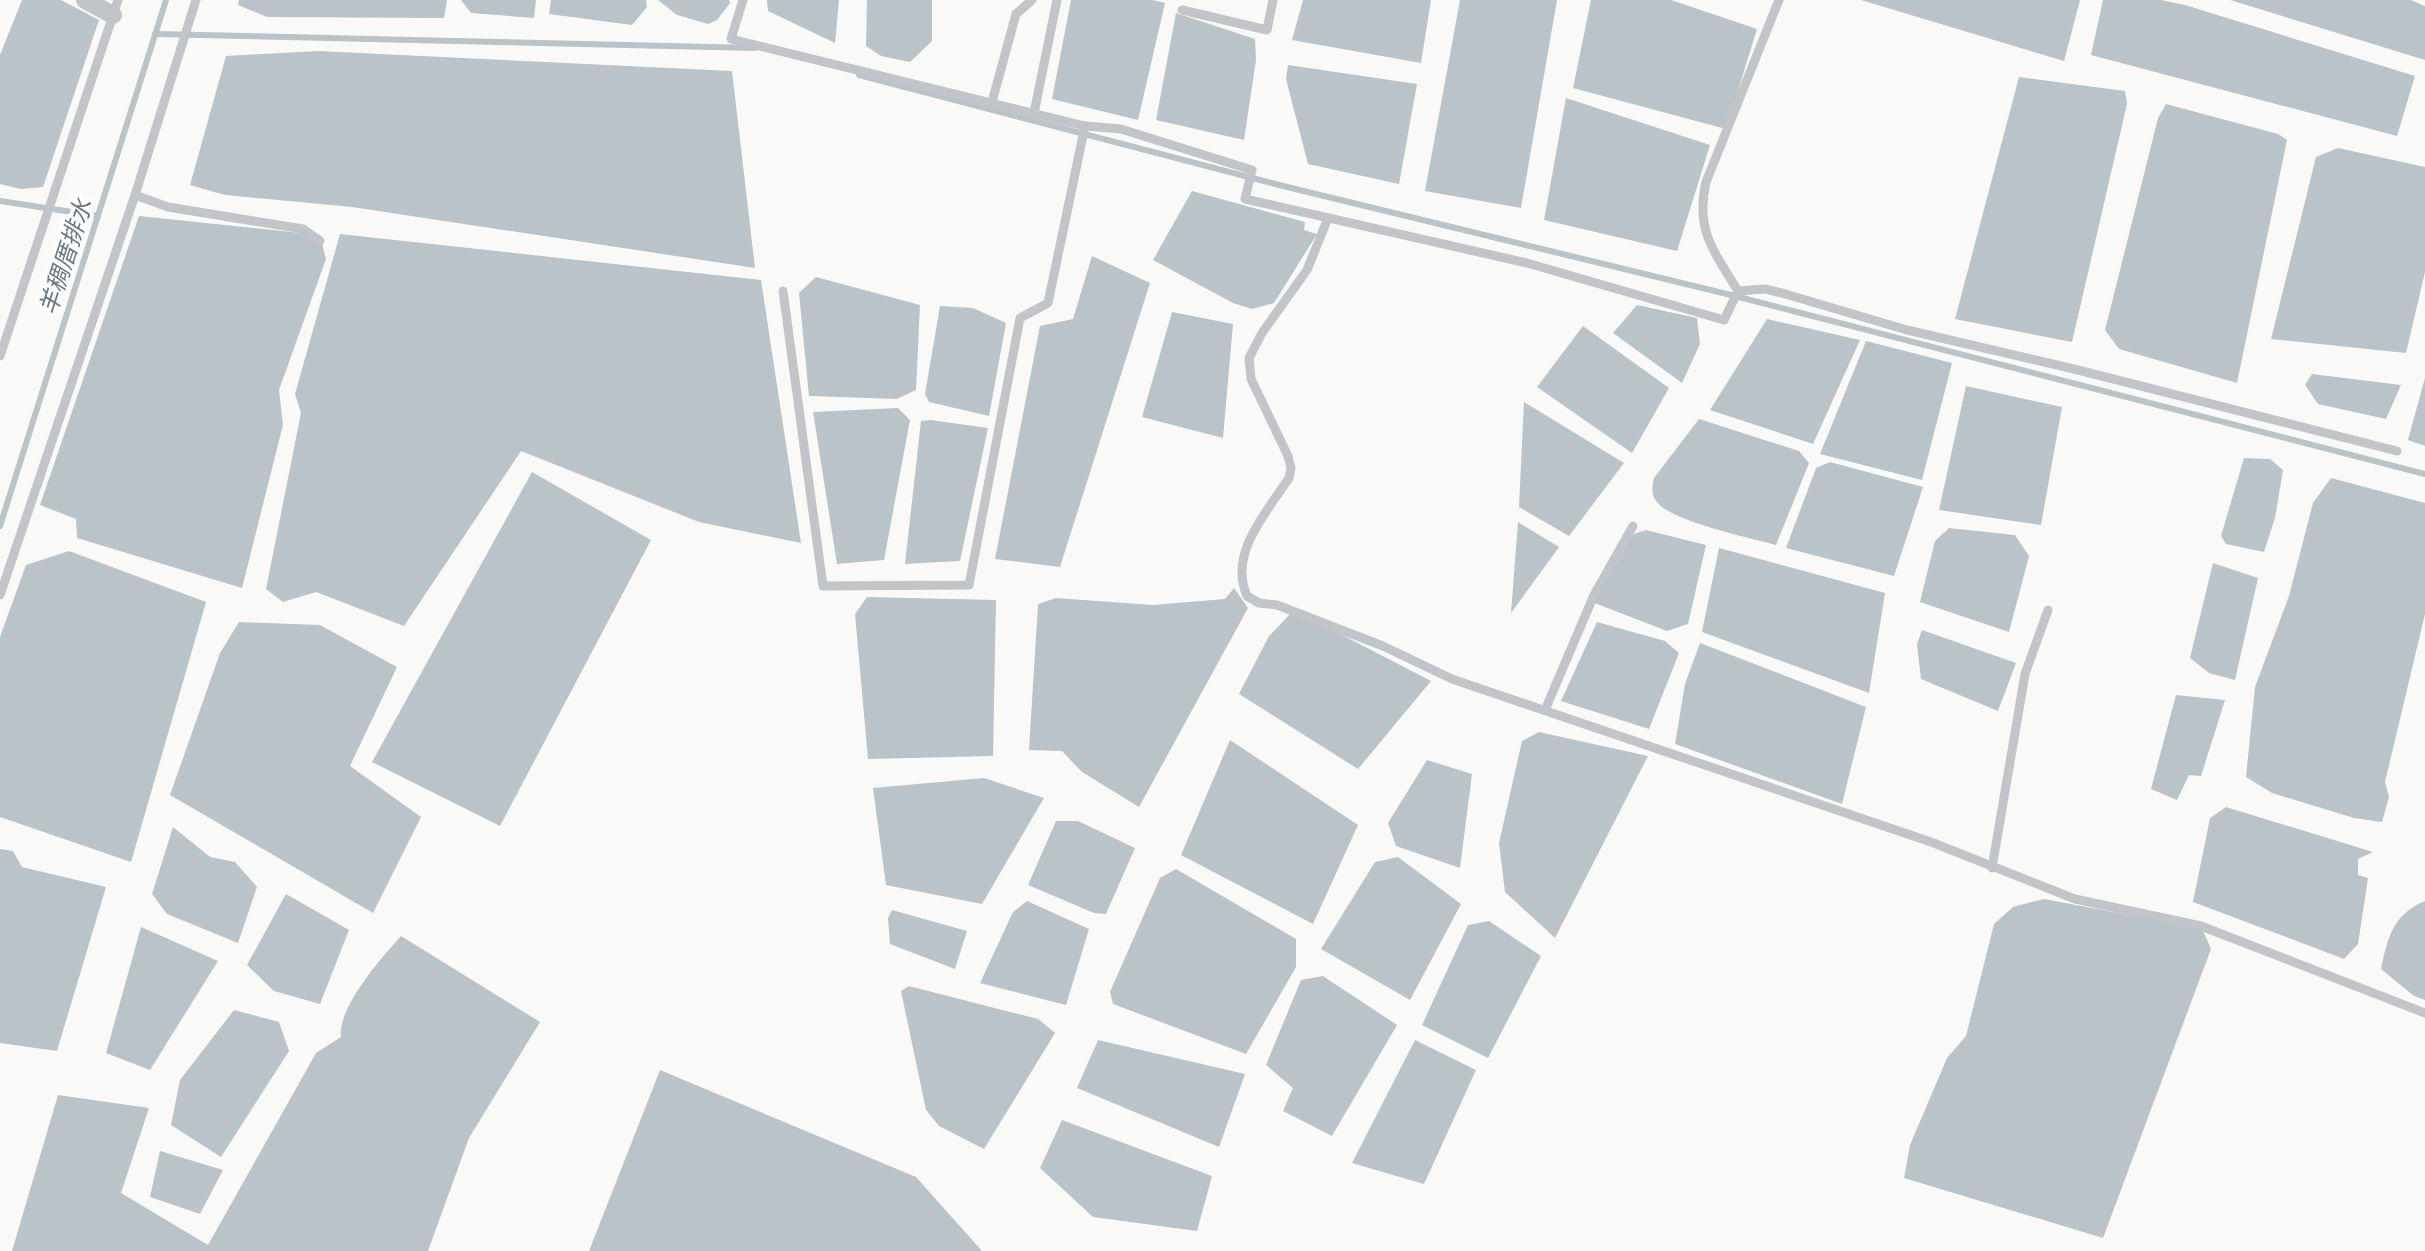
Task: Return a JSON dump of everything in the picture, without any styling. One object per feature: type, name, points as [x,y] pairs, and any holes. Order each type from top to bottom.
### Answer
[{"type":"street","points":[[85,0],[116,8]]},
{"type":"lane","points":[[0,595],[135,195],[196,0]]},
{"type":"lane","points":[[743,0],[731,39],[1085,126],[1121,129],[1252,170],[1245,199],[1527,263],[1724,320],[1738,291]]},
{"type":"lane","points":[[992,102],[1016,14],[1032,0]]},
{"type":"lane","points":[[1034,113],[1057,0]]},
{"type":"lane","points":[[1182,10],[1267,30],[1273,0]]},
{"type":"lane","points":[[1738,291],[1709,244],[1701,206],[1706,182],[1779,0]]},
{"type":"lane","points":[[0,356],[116,8]]},
{"type":"lane","points":[[783,291],[823,586],[969,585],[1020,318],[1048,303],[1085,126]]},
{"type":"lane","points":[[135,195],[168,207],[303,229],[320,241]]},
{"type":"lane","points":[[1328,218],[1307,270],[1262,333],[1249,358],[1251,379],[1291,468],[1289,478],[1245,550],[1240,570],[1247,596],[1259,603],[1277,605],[1383,646],[1452,679],[1931,842],[2075,899],[2201,926],[2425,1013]]},
{"type":"lane","points":[[1738,291],[1765,289],[1782,293],[1907,330],[2397,451]]},
{"type":"lane","points":[[1545,710],[1594,595],[1633,526]]},
{"type":"lane","points":[[1992,868],[2025,674],[2048,610]]},
{"type":"shaded area","points":[[22,0],[61,0],[99,20],[43,187],[21,189],[0,184],[0,55]]},
{"type":"shaded area","points":[[239,0],[447,0],[444,18],[267,17],[238,5]]},
{"type":"shaded area","points":[[461,0],[536,0],[534,18],[471,13]]},
{"type":"shaded area","points":[[551,0],[646,0],[647,7],[632,25],[549,14]]},
{"type":"shaded area","points":[[658,0],[729,0],[730,3],[717,20],[708,24],[677,15]]},
{"type":"shaded area","points":[[767,0],[839,0],[835,43],[768,11]]},
{"type":"shaded area","points":[[867,0],[932,0],[932,41],[910,62],[881,56],[866,46]]},
{"type":"shaded area","points":[[1071,0],[1153,0],[1165,3],[1138,120],[1052,99]]},
{"type":"shaded area","points":[[1303,0],[1431,0],[1421,63],[1292,40]]},
{"type":"shaded area","points":[[1460,0],[1557,0],[1521,208],[1425,191]]},
{"type":"shaded area","points":[[1591,0],[1671,0],[1757,29],[1726,129],[1573,88]]},
{"type":"shaded area","points":[[1861,0],[2080,0],[2064,61]]},
{"type":"shaded area","points":[[2103,0],[2161,0],[2185,5],[2415,76],[2397,136],[2091,55]]},
{"type":"shaded area","points":[[2230,0],[2411,0],[2425,6],[2425,60]]},
{"type":"shaded area","points":[[1176,13],[1255,39],[1256,60],[1244,140],[1156,120]]},
{"type":"shaded area","points":[[318,51],[732,71],[755,268],[352,207],[225,195],[190,185],[226,56]]},
{"type":"shaded area","points":[[1288,65],[1417,84],[1399,184],[1308,164],[1286,79]]},
{"type":"shaded area","points":[[2019,77],[2125,91],[2127,104],[2072,342],[1955,319]]},
{"type":"shaded area","points":[[1566,98],[1710,145],[1677,251],[1544,220]]},
{"type":"shaded area","points":[[2166,104],[2278,134],[2287,140],[2237,383],[2119,349],[2105,330],[2158,118]]},
{"type":"shaded area","points":[[2338,148],[2425,167],[2425,272],[2406,353],[2271,339],[2316,157]]},
{"type":"shaded area","points":[[1192,191],[1305,222],[1304,230],[1317,234],[1274,303],[1252,309],[1233,303],[1153,260]]},
{"type":"shaded area","points":[[139,216],[320,235],[326,259],[279,390],[283,425],[242,588],[77,538],[76,519],[40,505]]},
{"type":"shaded area","points":[[340,234],[761,280],[801,543],[699,522],[521,451],[404,626],[316,592],[283,602],[266,589],[301,413],[295,394]]},
{"type":"shaded area","points":[[1092,256],[1150,283],[1060,567],[995,559],[1040,326],[1073,319]]},
{"type":"shaded area","points":[[816,277],[920,305],[916,390],[897,399],[809,396],[799,293]]},
{"type":"shaded area","points":[[1637,305],[1697,318],[1700,344],[1682,383],[1613,333]]},
{"type":"shaded area","points":[[940,306],[973,308],[1006,323],[989,416],[929,402],[925,394]]},
{"type":"shaded area","points":[[1172,312],[1233,324],[1223,438],[1142,417]]},
{"type":"shaded area","points":[[1767,319],[1860,340],[1813,444],[1710,410]]},
{"type":"shaded area","points":[[1583,326],[1669,388],[1632,453],[1537,387]]},
{"type":"shaded area","points":[[1866,341],[1952,363],[1922,480],[1820,454]]},
{"type":"shaded area","points":[[2312,374],[2401,385],[2386,419],[2318,404],[2305,385]]},
{"type":"shaded area","points":[[2425,378],[2425,446],[2408,440]]},
{"type":"shaded area","points":[[1966,386],[2062,407],[2041,525],[1939,510]]},
{"type":"shaded area","points":[[1524,402],[1624,463],[1569,536],[1519,507]]},
{"type":"shaded area","points":[[898,408],[910,420],[884,560],[837,564],[813,412]]},
{"type":"shaded area","points":[[1699,419],[1799,451],[1809,463],[1776,545],[1678,516],[1655,499],[1652,491],[1654,478]]},
{"type":"shaded area","points":[[921,421],[988,428],[960,561],[905,564]]},
{"type":"shaded area","points":[[2244,458],[2270,459],[2283,470],[2275,518],[2264,552],[2226,544],[2221,536]]},
{"type":"shaded area","points":[[1830,462],[1923,487],[1894,576],[1786,548],[1816,468]]},
{"type":"shaded area","points":[[532,472],[651,540],[500,826],[372,762]]},
{"type":"shaded area","points":[[2331,478],[2425,503],[2425,614],[2385,782],[2389,797],[2382,822],[2354,818],[2272,793],[2246,777],[2255,687],[2289,596],[2313,503]]},
{"type":"shaded area","points":[[1518,522],[1559,547],[1511,613]]},
{"type":"shaded area","points":[[1949,528],[2015,535],[2029,556],[2009,632],[1920,602],[1935,541]]},
{"type":"shaded area","points":[[1646,530],[1706,545],[1688,624],[1667,631],[1592,602],[1624,537]]},
{"type":"shaded area","points":[[1719,548],[1885,593],[1869,693],[1702,632]]},
{"type":"shaded area","points":[[69,551],[206,602],[131,862],[0,817],[0,637],[26,565]]},
{"type":"shaded area","points":[[2213,563],[2258,578],[2235,680],[2209,673],[2190,658]]},
{"type":"shaded area","points":[[1234,588],[1248,608],[1139,807],[1082,772],[1062,751],[1029,750],[1038,604],[1056,598],[1153,605],[1225,599]]},
{"type":"shaded area","points":[[867,597],[996,600],[993,756],[868,759],[855,614]]},
{"type":"shaded area","points":[[1294,610],[1431,681],[1358,769],[1239,694],[1269,636]]},
{"type":"shaded area","points":[[239,622],[320,625],[397,667],[350,766],[421,817],[373,913],[170,795],[220,653]]},
{"type":"shaded area","points":[[1597,622],[1665,641],[1679,653],[1649,729],[1561,701]]},
{"type":"shaded area","points":[[1922,630],[2016,663],[1998,711],[1921,679],[1917,644]]},
{"type":"shaded area","points":[[1700,643],[1866,707],[1842,804],[1675,744],[1685,684]]},
{"type":"shaded area","points":[[2176,695],[2225,700],[2201,776],[2189,775],[2177,800],[2151,789]]},
{"type":"shaded area","points":[[1539,732],[1648,756],[1555,938],[1505,892],[1499,843],[1522,741]]},
{"type":"shaded area","points":[[1230,740],[1358,825],[1313,924],[1181,855]]},
{"type":"shaded area","points":[[1427,760],[1472,774],[1460,868],[1396,846],[1388,823]]},
{"type":"shaded area","points":[[984,778],[1044,798],[982,904],[886,885],[873,788]]},
{"type":"shaded area","points":[[2226,807],[2373,852],[2358,859],[2358,875],[2368,878],[2358,944],[2344,959],[2193,902],[2210,818]]},
{"type":"shaded area","points":[[1056,821],[1078,821],[1135,848],[1106,914],[1094,913],[1028,885]]},
{"type":"shaded area","points":[[173,827],[210,857],[235,862],[257,887],[238,943],[167,914],[152,894]]},
{"type":"shaded area","points":[[0,849],[13,851],[22,867],[106,887],[57,1051],[0,1043]]},
{"type":"shaded area","points":[[1398,857],[1461,904],[1410,1000],[1321,949],[1375,862]]},
{"type":"shaded area","points":[[1176,869],[1296,939],[1296,967],[1246,1054],[1113,1004],[1110,992],[1160,878]]},
{"type":"shaded area","points":[[286,894],[349,930],[320,1004],[274,991],[247,965]]},
{"type":"shaded area","points":[[2044,899],[2201,926],[2211,949],[2103,1238],[1904,1178],[1910,1145],[1947,1058],[1966,1036],[1994,924],[2013,907]]},
{"type":"shaded area","points":[[1027,901],[1089,929],[1066,1005],[980,983],[1013,912]]},
{"type":"shaded area","points":[[2425,901],[2425,1000],[2414,996],[2381,969],[2393,929],[2405,913]]},
{"type":"shaded area","points":[[892,910],[967,931],[955,969],[890,944],[888,918]]},
{"type":"shaded area","points":[[1489,921],[1541,956],[1488,1058],[1422,1025],[1468,925]]},
{"type":"shaded area","points":[[141,927],[218,961],[150,1070],[106,1053]]},
{"type":"shaded area","points":[[401,936],[540,1022],[469,1138],[428,1251],[12,1251],[58,1095],[149,1108],[121,1193],[208,1245],[316,1053],[341,1037],[346,1012],[353,998]]},
{"type":"shaded area","points":[[1323,976],[1397,1025],[1332,1136],[1283,1111],[1293,1088],[1266,1065],[1301,980]]},
{"type":"shaded area","points":[[909,986],[1038,1019],[1055,1033],[984,1149],[939,1126],[926,1110],[901,991]]},
{"type":"shaded area","points":[[234,1010],[279,1022],[289,1051],[221,1157],[171,1125],[180,1080]]},
{"type":"shaded area","points":[[1098,1040],[1245,1074],[1219,1147],[1077,1088]]},
{"type":"shaded area","points":[[1415,1040],[1476,1070],[1424,1184],[1352,1163]]},
{"type":"shaded area","points":[[660,1070],[916,1177],[982,1251],[589,1251]]},
{"type":"shaded area","points":[[1062,1120],[1212,1176],[1197,1231],[1093,1217],[1040,1168]]},
{"type":"shaded area","points":[[160,1151],[223,1170],[200,1214],[150,1197]]},
{"type":"waterway","name":"羊稠厝排水","points":[[0,526],[166,0]]},
{"type":"waterway","points":[[155,34],[755,48]]},
{"type":"waterway","points":[[859,75],[1279,185],[1731,295],[2425,474]]},
{"type":"waterway","points":[[0,201],[98,216]]}]
